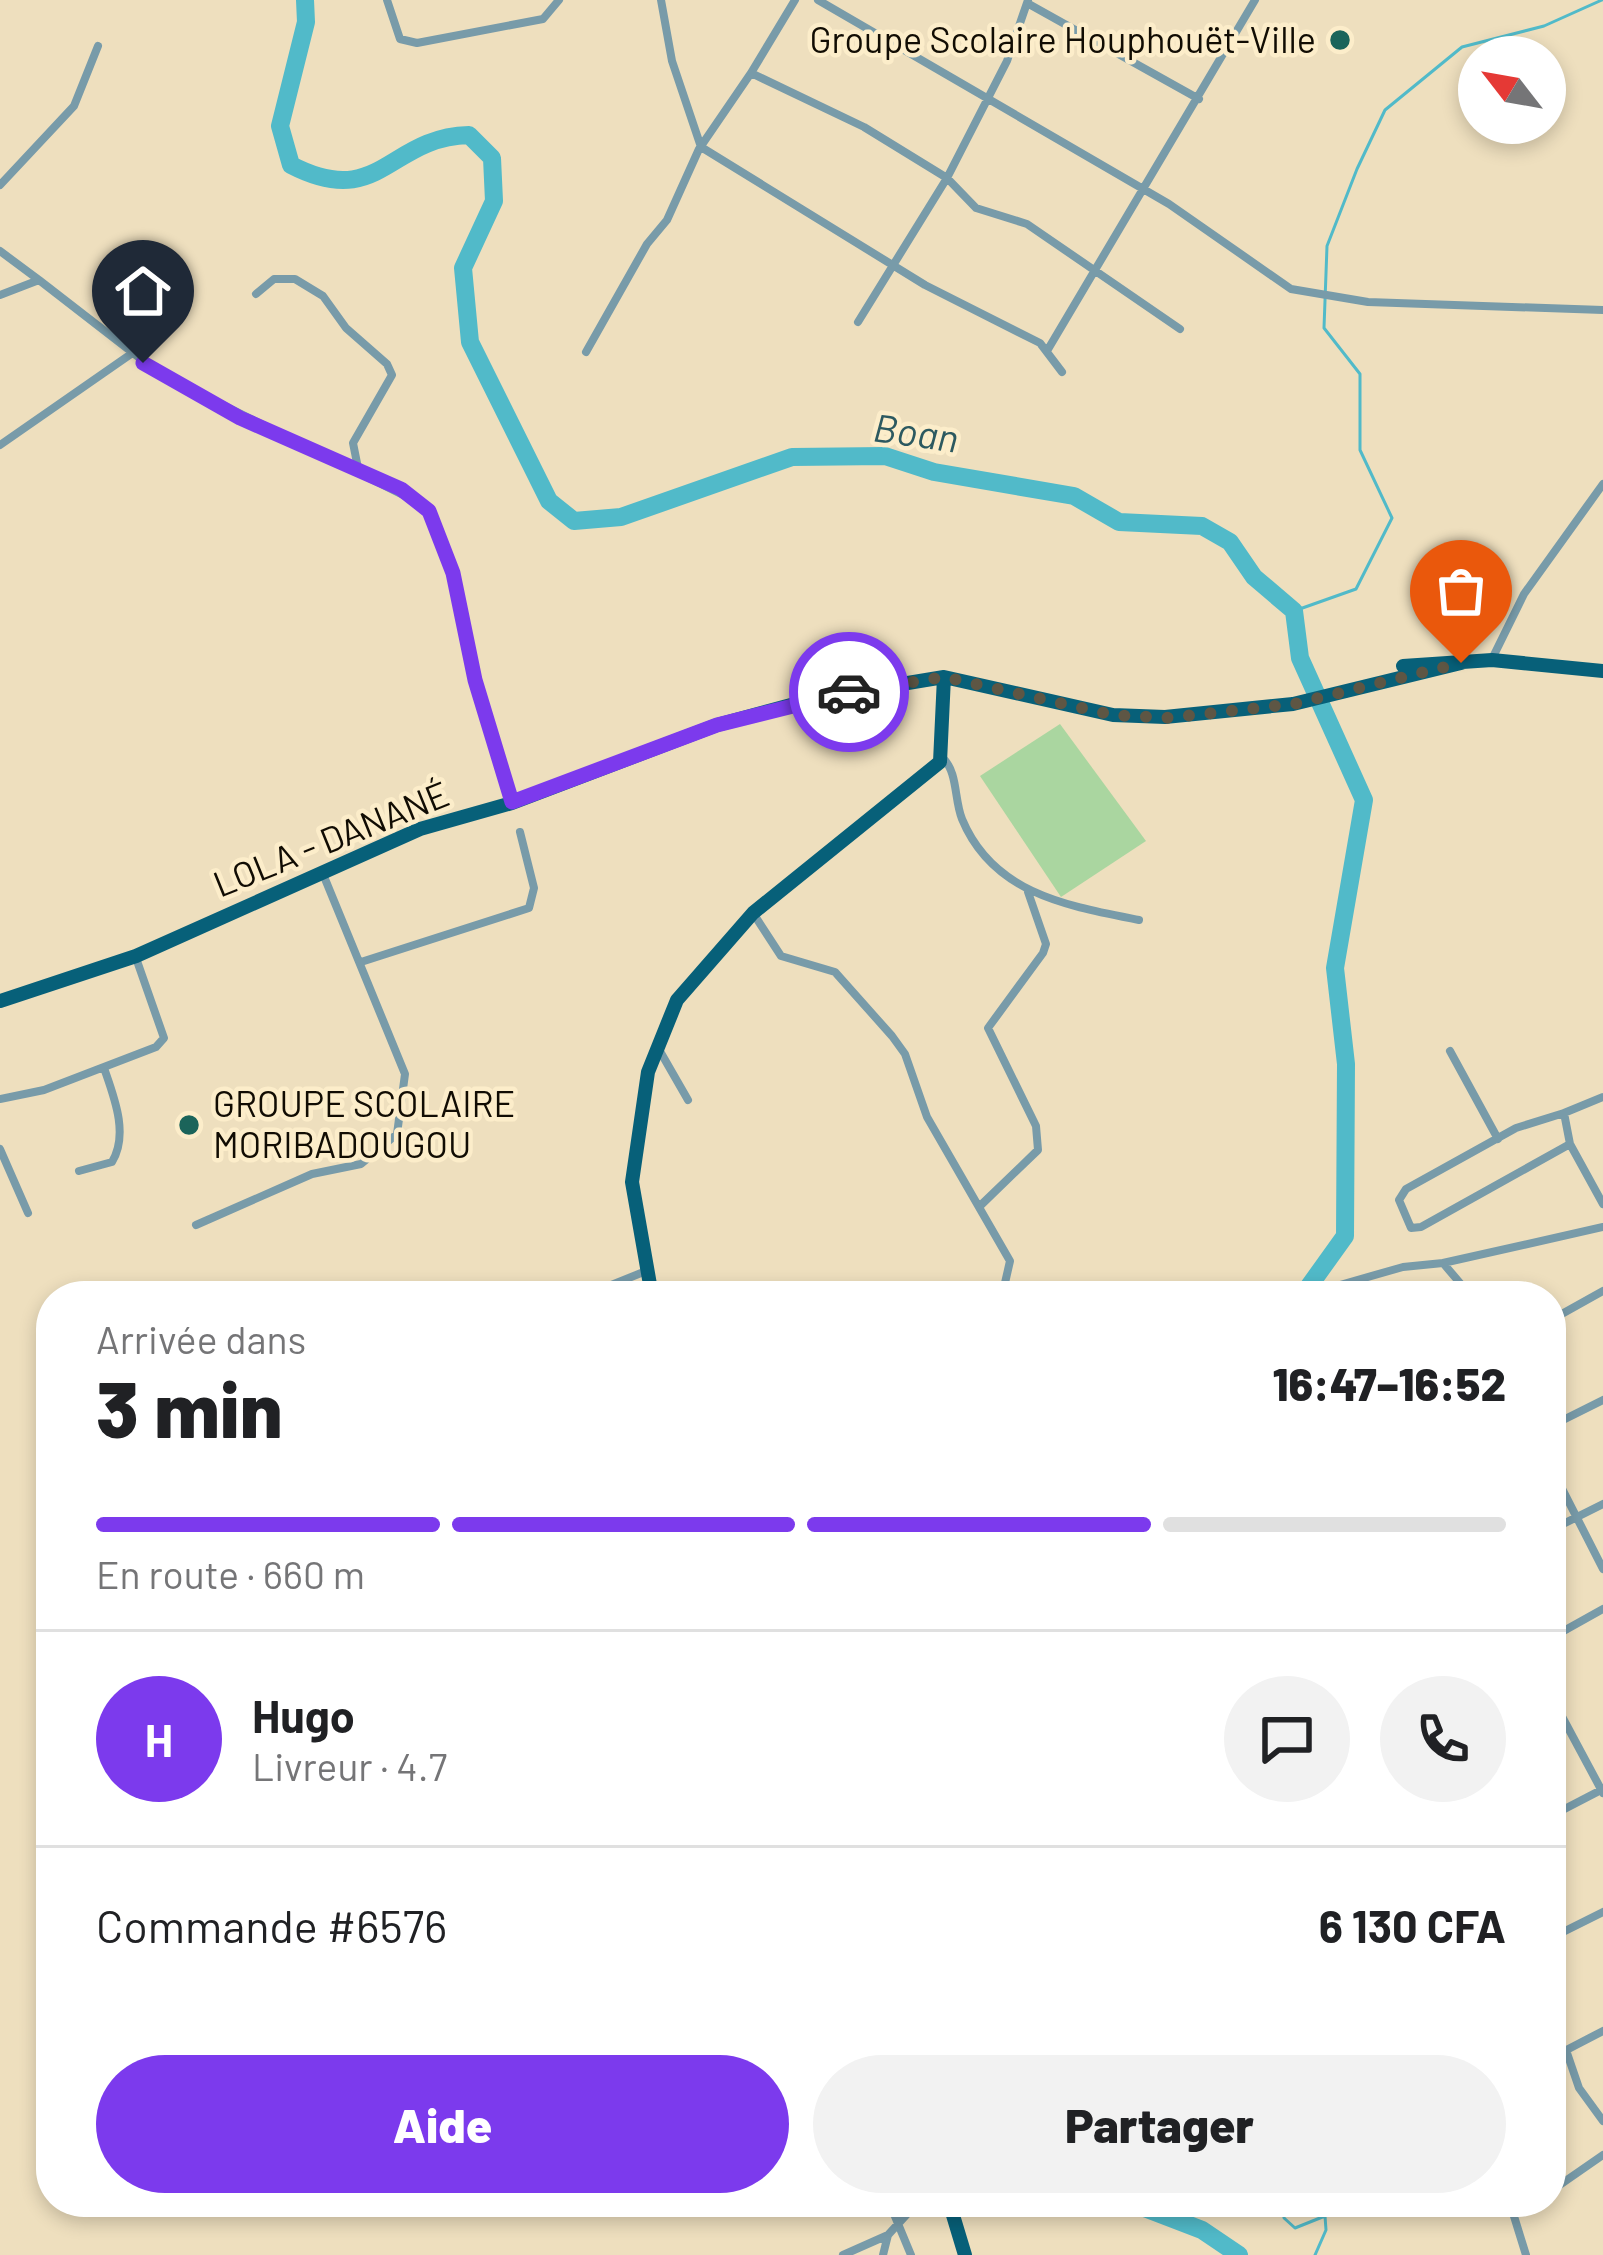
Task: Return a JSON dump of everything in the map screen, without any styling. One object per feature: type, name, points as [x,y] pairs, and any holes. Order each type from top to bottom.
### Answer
[{"type":"main road","name":"LOLA - DANANÉ","points":[[1403,666],[1492,660],[1603,671]]},
{"type":"main road","name":"LOLA - DANANÉ","points":[[0,1001],[136,956],[420,829],[512,802],[717,725],[817,698],[944,677],[1113,715],[1166,718],[1294,704],[1461,663]]},
{"type":"main road","points":[[649,1281],[632,1182],[657,1045],[677,1000],[753,913],[943,758],[944,677]]},
{"type":"main road","points":[[954,2217],[965,2255]]},
{"type":"street","points":[[387,0],[400,39],[417,43],[543,19],[559,0]]},
{"type":"street","points":[[661,0],[672,61],[700,147],[1046,351],[1061,372]]},
{"type":"street","points":[[586,352],[647,244],[667,220],[700,147],[795,0]]},
{"type":"street","points":[[818,0],[1196,221],[1276,280],[1313,295],[1603,310]]},
{"type":"street","points":[[1046,351],[1255,0]]},
{"type":"street","points":[[858,322],[947,178],[988,99],[1027,1],[1199,99]]},
{"type":"street","points":[[0,184],[74,106],[98,46]]},
{"type":"street","points":[[751,73],[863,127],[947,178],[976,208],[1027,224],[1180,329]]},
{"type":"street","points":[[0,251],[131,354],[240,418],[416,499],[434,520],[512,802]]},
{"type":"street","points":[[256,294],[274,279],[305,284],[387,364],[392,375],[352,442],[359,469]]},
{"type":"street","points":[[0,296],[39,280]]},
{"type":"street","points":[[0,445],[131,354]]},
{"type":"street","points":[[1492,660],[1524,594],[1603,484]]},
{"type":"street","points":[[943,758],[952,768],[959,812],[1000,873],[1028,892],[1139,920]]},
{"type":"street","points":[[361,962],[529,908],[534,888],[520,832]]},
{"type":"street","points":[[196,1226],[311,1174],[361,1164],[397,1135],[404,1074],[323,873]]},
{"type":"street","points":[[981,1205],[1038,1150],[1036,1126],[988,1028],[1046,944],[1028,892]]},
{"type":"street","points":[[753,913],[781,956],[835,972],[905,1054],[928,1117],[1010,1261],[1005,1281]]},
{"type":"street","points":[[0,1099],[44,1090],[104,1068],[152,1050],[164,1038],[136,956]]},
{"type":"street","points":[[657,1045],[688,1100]]},
{"type":"street","points":[[1450,1051],[1498,1139]]},
{"type":"street","points":[[79,1171],[112,1162],[118,1152],[120,1127],[104,1068]]},
{"type":"street","points":[[1570,1144],[1411,1228],[1399,1205],[1402,1193],[1498,1139],[1603,1097]]},
{"type":"street","points":[[1564,1114],[1570,1144],[1603,1204]]},
{"type":"street","points":[[0,1149],[28,1213]]},
{"type":"street","points":[[1354,1281],[1603,1227]]},
{"type":"street","points":[[1443,1263],[1459,1281]]},
{"type":"street","points":[[620,1281],[646,1270]]},
{"type":"street","points":[[1566,1312],[1603,1291]]},
{"type":"street","points":[[1566,1418],[1603,1400]]},
{"type":"street","points":[[1566,1497],[1603,1569]]},
{"type":"street","points":[[1566,1522],[1603,1504]]},
{"type":"street","points":[[1566,1630],[1603,1609]]},
{"type":"street","points":[[1566,1724],[1602,1790],[1566,1808]]},
{"type":"street","points":[[1566,1930],[1603,1912]]},
{"type":"street","points":[[1566,2050],[1603,2031]]},
{"type":"street","points":[[1566,2058],[1603,2120]]},
{"type":"street","points":[[1566,2181],[1603,2155]]},
{"type":"street","points":[[897,2217],[911,2255]]},
{"type":"street","points":[[842,2255],[888,2235],[907,2217]]},
{"type":"street","points":[[1515,2217],[1526,2255]]},
{"type":"street","points":[[884,2255],[888,2235]]},
{"type":"green space","points":[[1060,724],[1146,841],[1061,897],[980,776]]},
{"type":"waterway","name":"Boan","points":[[305,0],[306,22],[280,126],[291,165],[345,180],[365,176],[442,139],[469,135],[492,158],[494,201],[463,268],[470,342],[549,501],[574,521],[621,517],[792,457],[885,456],[934,472],[1074,496],[1119,522],[1202,526],[1230,542],[1254,577],[1294,611],[1300,658],[1364,800],[1335,968],[1346,1064],[1345,1236],[1313,1281]]},
{"type":"waterway","points":[[1294,611],[1356,589],[1392,518],[1360,450],[1360,374],[1324,328],[1327,246],[1385,110],[1462,47],[1544,26],[1602,0]]},
{"type":"waterway","name":"Boan","points":[[1168,2217],[1202,2230],[1239,2255]]},
{"type":"waterway","points":[[1284,2217],[1295,2228],[1322,2217]]},
{"type":"waterway","points":[[1315,2255],[1326,2230],[1325,2217]]},
{"type":"way so far","points":[[849,692],[944,677],[1053,704],[1166,718],[1294,704],[1410,680],[1461,663]]},
{"type":"place","name":"Groupe Scolaire Houphouët-Ville","points":[[1340,40]]},
{"type":"place","name":"GROUPE SCOLAIRE MORIBADOUGOU","points":[[189,1125]]},
{"type":"route","points":[[143,363],[240,418],[401,489],[429,511],[453,573],[475,680],[512,802],[717,725],[849,692]]}]
